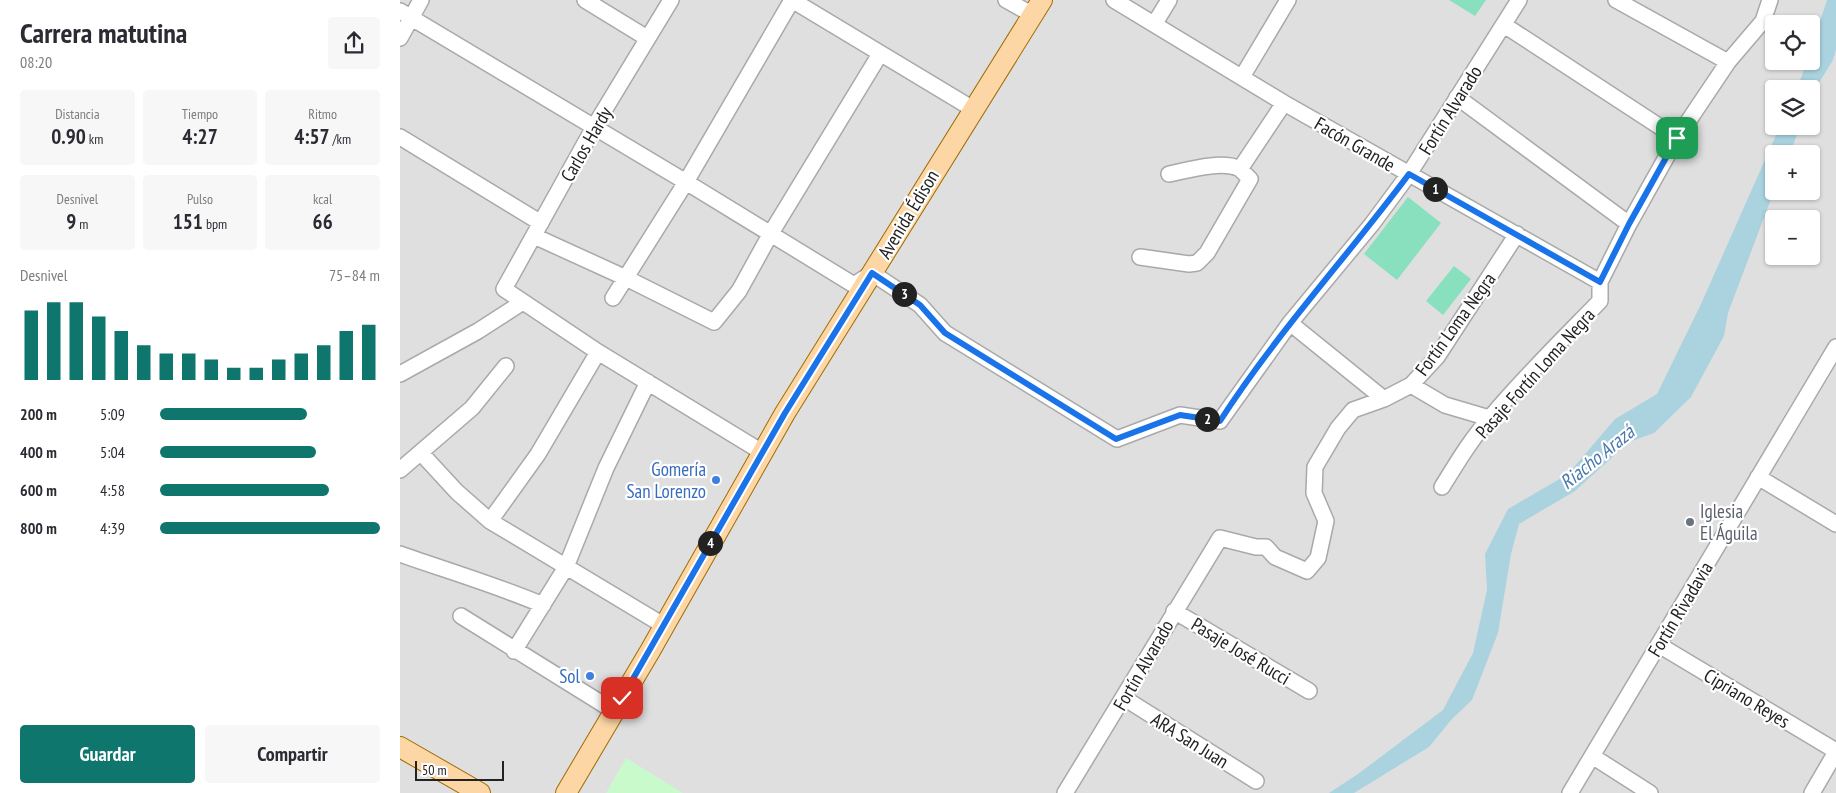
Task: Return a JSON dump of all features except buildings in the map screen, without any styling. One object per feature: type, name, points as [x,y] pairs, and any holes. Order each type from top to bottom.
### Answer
[{"type":"main road","name":"Avenida Édison","points":[[566,793],[757,449],[854,285],[1033,6]]},
{"type":"main road","name":"Avenida Édison","points":[[559,793],[785,413],[872,273],[969,107]]},
{"type":"main road","points":[[400,747],[480,793]]},
{"type":"street","points":[[400,38],[406,14],[421,0]]},
{"type":"street","points":[[585,0],[647,38]]},
{"type":"street","name":"Carlos Hardy","points":[[523,302],[504,289],[594,127],[671,0]]},
{"type":"street","points":[[613,298],[686,182],[792,0],[969,107]]},
{"type":"street","points":[[1006,0],[1033,6]]},
{"type":"street","name":"Facón Grande","points":[[1114,0],[1155,23],[1284,103],[1600,282]]},
{"type":"street","points":[[1155,23],[1169,0]]},
{"type":"street","points":[[1242,77],[1288,0]]},
{"type":"street","name":"Fortín Alvarado","points":[[872,273],[920,305],[945,333],[1116,439],[1180,415],[1220,421],[1290,323],[1372,224],[1409,174],[1519,0]]},
{"type":"street","points":[[1616,0],[1728,62]]},
{"type":"street","name":"Pasaje Fortín Loma Negra","points":[[1442,487],[1464,452],[1489,418],[1600,301],[1600,282],[1629,224],[1677,138],[1728,62],[1763,21],[1770,0]]},
{"type":"street","points":[[406,14],[854,285],[872,273]]},
{"type":"street","points":[[1504,25],[1677,138]]},
{"type":"street","points":[[400,137],[538,229],[626,278],[714,322],[739,291],[771,234],[880,54]]},
{"type":"street","points":[[1457,96],[1629,224]]},
{"type":"street","points":[[1240,169],[1284,103]]},
{"type":"street","points":[[1140,257],[1189,264],[1197,263],[1207,253],[1250,179],[1240,169],[1232,165],[1200,167],[1169,174]]},
{"type":"street","name":"Fortín Loma Negra","points":[[1220,538],[1256,547],[1266,547],[1275,557],[1307,571],[1318,558],[1326,521],[1314,493],[1315,467],[1338,428],[1353,410],[1384,399],[1411,385],[1436,357],[1518,234]]},
{"type":"street","points":[[400,374],[523,302],[598,352],[757,449]]},
{"type":"street","points":[[1290,323],[1384,399]]},
{"type":"street","name":"Fortín Rivadavia","points":[[1570,793],[1836,347]]},
{"type":"street","points":[[490,521],[538,454],[598,352]]},
{"type":"street","points":[[400,470],[472,408],[506,366]]},
{"type":"street","points":[[514,651],[566,567],[606,468],[648,382]]},
{"type":"street","points":[[1411,385],[1445,405],[1489,418]]},
{"type":"street","points":[[421,453],[457,492],[490,521],[566,567],[663,620]]},
{"type":"street","points":[[1758,477],[1836,524]]},
{"type":"street","name":"Fortín Alvarado","points":[[1065,793],[1220,538]]},
{"type":"street","points":[[400,554],[456,575],[504,589],[543,605]]},
{"type":"street","name":"Pasaje José Rucci","points":[[1174,612],[1309,691]]},
{"type":"street","points":[[460,616],[609,708]]},
{"type":"street","name":"Cipriano Reyes","points":[[1658,646],[1836,752]]},
{"type":"street","name":"ARA San Juan","points":[[1124,698],[1256,781]]},
{"type":"street","points":[[1812,793],[1836,752]]},
{"type":"street","points":[[1592,756],[1650,793]]},
{"type":"shaded area","points":[[400,0],[1836,0],[1836,793],[400,793]]},
{"type":"green space","points":[[1449,0],[1486,0],[1475,16]]},
{"type":"green space","points":[[1408,197],[1441,223],[1397,280],[1364,254]]},
{"type":"green space","points":[[1454,266],[1471,279],[1443,315],[1426,301]]},
{"type":"green space","points":[[626,758],[683,793],[606,793]]},
{"type":"water","points":[[1827,0],[1836,0],[1836,50],[1833,60],[1820,81],[1800,80],[1804,70],[1820,70],[1820,21]]},
{"type":"water","points":[[1776,135],[1797,135],[1793,145],[1772,145]]},
{"type":"water","name":"Riacho Arazá","points":[[1765,160],[1765,200],[1771,200],[1767,210],[1765,210],[1765,215],[1728,313],[1724,336],[1691,397],[1654,433],[1629,442],[1575,491],[1519,524],[1511,554],[1498,633],[1472,700],[1452,719],[1429,747],[1354,793],[1329,793],[1358,774],[1443,710],[1473,653],[1487,590],[1485,554],[1508,509],[1568,474],[1615,419],[1657,394],[1701,304]]},
{"type":"place","name":"Gomería San Lorenzo","points":[[716,480]]},
{"type":"place","name":"Iglesia El Águila","points":[[1690,522]]},
{"type":"place","name":"Sol","points":[[590,676]]},
{"type":"route","points":[[622,698],[785,413],[872,273],[920,305],[945,333],[1116,439],[1180,415],[1220,421],[1290,323],[1372,224],[1409,174],[1600,282],[1629,224],[1677,138]]}]
